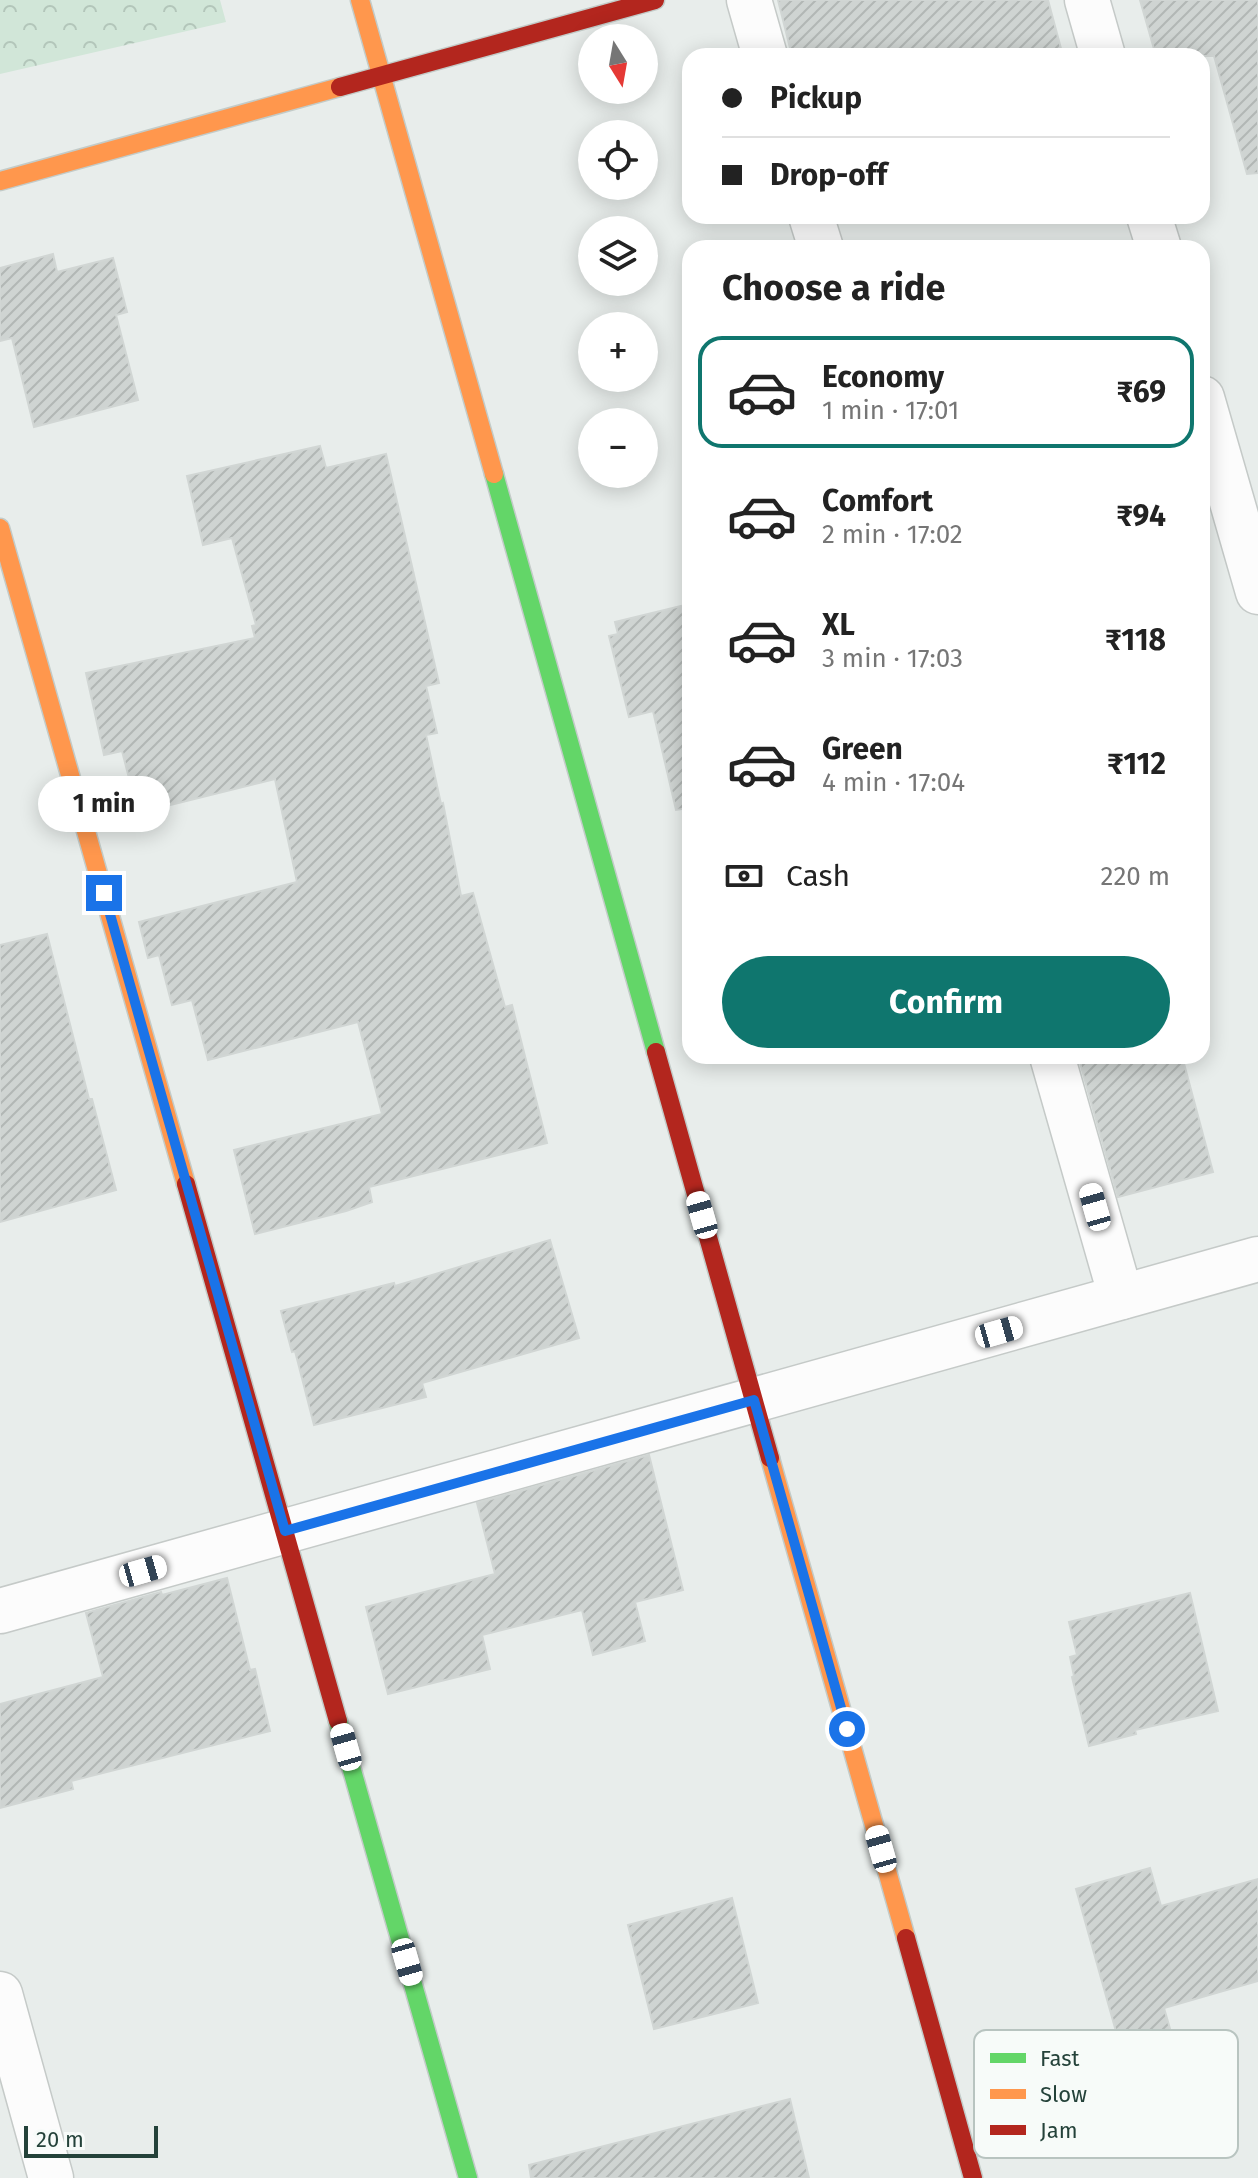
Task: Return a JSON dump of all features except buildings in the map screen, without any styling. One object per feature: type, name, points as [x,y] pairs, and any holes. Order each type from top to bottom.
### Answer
[{"type":"street","points":[[360,0],[973,2178]]},
{"type":"street","points":[[0,181],[655,0]]},
{"type":"street","points":[[749,0],[763,48]]},
{"type":"street","points":[[1087,0],[1101,48]]},
{"type":"street","points":[[1210,426],[1258,592]]},
{"type":"street","points":[[0,528],[468,2178]]},
{"type":"street","points":[[1054,1064],[1121,1297]]},
{"type":"street","points":[[0,1611],[1258,1259]]},
{"type":"street","points":[[0,1994],[51,2178]]},
{"type":"green space","points":[[0,0],[220,0],[226,22],[0,74]]},
{"type":"traffic: fast","points":[[494,474],[656,1052]]},
{"type":"traffic: fast","points":[[338,1721],[468,2178]]},
{"type":"traffic: slow","points":[[360,0],[494,474]]},
{"type":"traffic: slow","points":[[0,181],[340,87]]},
{"type":"traffic: slow","points":[[0,528],[186,1184]]},
{"type":"traffic: slow","points":[[770,1458],[906,1938]]},
{"type":"traffic: jam","points":[[340,87],[655,0]]},
{"type":"traffic: jam","points":[[656,1052],[770,1458]]},
{"type":"traffic: jam","points":[[186,1184],[338,1721]]},
{"type":"traffic: jam","points":[[906,1938],[973,2178]]},
{"type":"route","points":[[104,893],[285,1531],[754,1400],[847,1729]]}]
